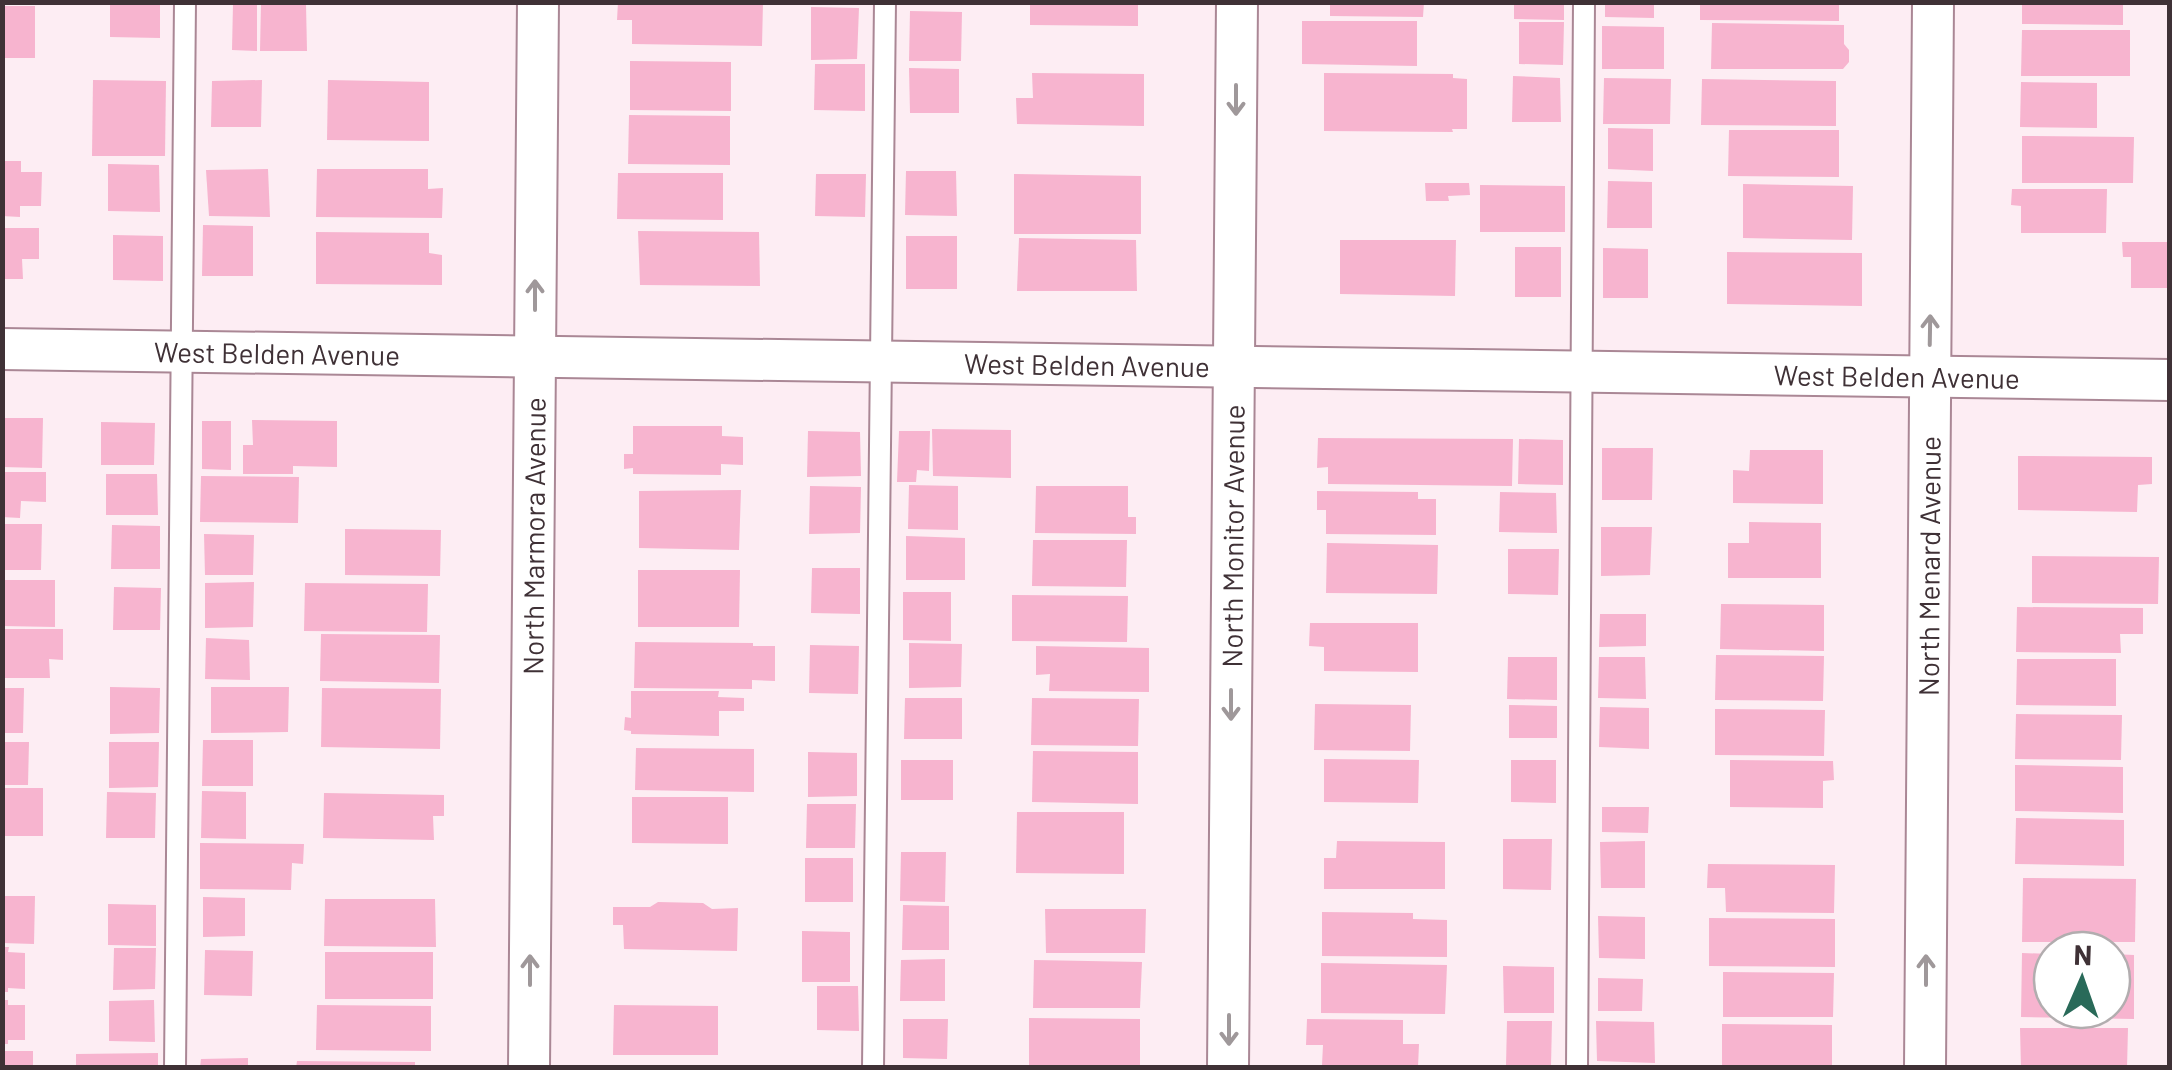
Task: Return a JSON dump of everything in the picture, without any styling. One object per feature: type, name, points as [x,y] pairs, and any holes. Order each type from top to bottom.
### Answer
[{"type":"street","name":"North Marmora Avenue","points":[[529,1068],[538,2]]},
{"type":"street","name":"North Monitor Avenue","points":[[1228,1068],[1237,2]]},
{"type":"street","name":"North Menard Avenue","points":[[1925,1068],[1933,2]]},
{"type":"street","name":"West Belden Avenue","points":[[2,349],[2170,380]]},
{"type":"lane","points":[[174,1068],[185,2]]},
{"type":"lane","points":[[873,1068],[886,2]]},
{"type":"lane","points":[[1578,1068],[1584,2]]},
{"type":"building","points":[[618,2],[763,2],[762,46],[632,44],[632,20],[617,20]]},
{"type":"building","points":[[1030,2],[1138,2],[1138,26],[1030,25]]},
{"type":"building","points":[[1330,2],[1424,2],[1423,17],[1330,16]]},
{"type":"building","points":[[1514,2],[1564,2],[1564,20],[1514,19]]},
{"type":"building","points":[[1605,2],[1654,2],[1654,18],[1605,17]]},
{"type":"building","points":[[1700,2],[1839,2],[1839,21],[1700,20]]},
{"type":"building","points":[[2022,2],[2123,2],[2123,25],[2022,24]]},
{"type":"building","points":[[110,3],[160,3],[160,38],[110,37]]},
{"type":"building","points":[[261,3],[306,4],[307,51],[260,51]]},
{"type":"building","points":[[233,4],[257,5],[257,51],[232,50]]},
{"type":"building","points":[[2,6],[35,6],[35,58],[2,58]]},
{"type":"building","points":[[811,7],[859,8],[857,59],[811,60]]},
{"type":"building","points":[[910,11],[962,12],[961,61],[909,61]]},
{"type":"building","points":[[1302,21],[1417,21],[1417,66],[1302,64]]},
{"type":"building","points":[[1519,22],[1564,22],[1563,65],[1519,64]]},
{"type":"building","points":[[1712,23],[1844,25],[1849,62],[1843,69],[1711,69]]},
{"type":"building","points":[[1602,26],[1664,27],[1664,69],[1602,69]]},
{"type":"building","points":[[2022,30],[2130,30],[2130,76],[2021,76]]},
{"type":"building","points":[[630,61],[731,62],[731,111],[630,110]]},
{"type":"building","points":[[815,64],[865,64],[865,111],[814,110]]},
{"type":"building","points":[[909,68],[959,69],[959,113],[910,113]]},
{"type":"building","points":[[1032,73],[1144,74],[1144,126],[1017,124],[1016,98],[1033,98]]},
{"type":"building","points":[[1324,73],[1453,74],[1453,78],[1467,79],[1467,129],[1324,131]]},
{"type":"building","points":[[1513,76],[1560,78],[1561,122],[1512,122]]},
{"type":"building","points":[[1604,78],[1671,79],[1670,124],[1603,124]]},
{"type":"building","points":[[1702,79],[1836,81],[1836,126],[1701,125]]},
{"type":"building","points":[[93,80],[166,81],[165,156],[92,156]]},
{"type":"building","points":[[262,80],[261,127],[211,127],[212,81]]},
{"type":"building","points":[[328,80],[429,82],[429,141],[327,140]]},
{"type":"building","points":[[2021,82],[2097,83],[2097,128],[2020,127]]},
{"type":"building","points":[[629,115],[730,116],[730,165],[628,164]]},
{"type":"building","points":[[1608,128],[1653,129],[1653,171],[1608,169]]},
{"type":"building","points":[[1729,130],[1839,130],[1839,177],[1728,176]]},
{"type":"building","points":[[2022,136],[2134,137],[2133,183],[2022,183]]},
{"type":"building","points":[[2,161],[21,161],[21,172],[42,172],[41,206],[20,206],[20,217],[2,216]]},
{"type":"building","points":[[108,164],[159,165],[160,212],[108,211]]},
{"type":"building","points":[[268,169],[270,217],[209,216],[206,170]]},
{"type":"building","points":[[317,169],[428,169],[428,189],[443,188],[442,218],[316,217]]},
{"type":"building","points":[[906,171],[956,171],[957,216],[905,215]]},
{"type":"building","points":[[618,173],[723,173],[723,220],[617,219]]},
{"type":"building","points":[[816,174],[866,174],[865,217],[815,216]]},
{"type":"building","points":[[1014,174],[1141,176],[1141,234],[1014,234]]},
{"type":"building","points":[[1608,181],[1652,182],[1652,228],[1607,228]]},
{"type":"building","points":[[1425,183],[1469,183],[1470,195],[1448,196],[1449,201],[1426,201]]},
{"type":"building","points":[[1743,184],[1853,186],[1852,240],[1743,238]]},
{"type":"building","points":[[1480,185],[1565,186],[1565,232],[1480,232]]},
{"type":"building","points":[[2012,189],[2107,189],[2106,233],[2021,233],[2021,206],[2011,205]]},
{"type":"building","points":[[203,225],[253,226],[253,276],[202,276]]},
{"type":"building","points":[[2,228],[39,228],[39,259],[22,259],[23,279],[2,279]]},
{"type":"building","points":[[638,231],[759,232],[760,286],[640,285]]},
{"type":"building","points":[[316,232],[429,233],[429,253],[442,255],[442,285],[316,284]]},
{"type":"building","points":[[113,235],[163,236],[163,281],[113,280]]},
{"type":"building","points":[[906,236],[957,236],[957,289],[906,289]]},
{"type":"building","points":[[1019,238],[1136,240],[1137,291],[1017,291]]},
{"type":"building","points":[[1340,240],[1456,240],[1455,296],[1340,294]]},
{"type":"building","points":[[2122,242],[2170,242],[2170,288],[2131,288],[2131,257],[2123,257]]},
{"type":"building","points":[[1515,247],[1561,247],[1561,297],[1515,297]]},
{"type":"building","points":[[1603,248],[1648,249],[1648,298],[1603,298]]},
{"type":"building","points":[[1727,252],[1862,253],[1862,306],[1727,304]]},
{"type":"building","points":[[2,418],[43,418],[42,468],[2,467]]},
{"type":"building","points":[[252,420],[337,421],[337,467],[293,466],[293,474],[243,474],[243,445],[253,445]]},
{"type":"building","points":[[202,421],[231,421],[231,470],[202,469]]},
{"type":"building","points":[[101,422],[155,423],[154,465],[101,465]]},
{"type":"building","points":[[633,426],[722,426],[722,436],[743,437],[743,465],[721,464],[721,475],[633,474],[633,468],[624,469],[624,454],[633,454]]},
{"type":"building","points":[[932,429],[1011,430],[1011,478],[933,476]]},
{"type":"building","points":[[808,431],[860,432],[861,476],[807,477]]},
{"type":"building","points":[[899,431],[930,431],[929,471],[917,470],[916,482],[897,482]]},
{"type":"building","points":[[1318,438],[1513,439],[1512,486],[1328,484],[1328,467],[1317,468]]},
{"type":"building","points":[[1519,439],[1563,440],[1563,485],[1518,484]]},
{"type":"building","points":[[1602,448],[1653,448],[1652,500],[1602,500]]},
{"type":"building","points":[[1750,450],[1823,450],[1823,504],[1733,503],[1733,470],[1749,471]]},
{"type":"building","points":[[2018,456],[2152,457],[2152,484],[2138,485],[2137,512],[2018,510]]},
{"type":"building","points":[[2,472],[46,472],[46,502],[21,501],[20,518],[2,517]]},
{"type":"building","points":[[106,474],[157,474],[158,515],[106,515]]},
{"type":"building","points":[[201,476],[299,477],[298,523],[200,522]]},
{"type":"building","points":[[909,485],[958,486],[958,530],[908,529]]},
{"type":"building","points":[[810,486],[861,487],[860,533],[809,534]]},
{"type":"building","points":[[1036,486],[1128,486],[1128,517],[1136,517],[1136,534],[1035,533]]},
{"type":"building","points":[[741,490],[739,550],[639,548],[639,491]]},
{"type":"building","points":[[1317,491],[1418,492],[1418,499],[1436,499],[1436,535],[1326,534],[1326,510],[1317,510]]},
{"type":"building","points":[[1500,492],[1556,493],[1557,533],[1499,532]]},
{"type":"building","points":[[1749,522],[1821,523],[1821,578],[1728,578],[1728,543],[1749,543]]},
{"type":"building","points":[[2,524],[42,524],[41,570],[2,570]]},
{"type":"building","points":[[112,525],[160,526],[160,569],[111,569]]},
{"type":"building","points":[[1601,527],[1652,527],[1650,575],[1601,576]]},
{"type":"building","points":[[345,529],[441,530],[440,576],[345,575]]},
{"type":"building","points":[[204,534],[254,535],[253,575],[205,575]]},
{"type":"building","points":[[906,536],[965,538],[965,580],[906,580]]},
{"type":"building","points":[[1033,540],[1127,540],[1126,587],[1032,586]]},
{"type":"building","points":[[1327,543],[1438,545],[1437,594],[1326,593]]},
{"type":"building","points":[[1508,549],[1559,549],[1558,595],[1508,594]]},
{"type":"building","points":[[2032,556],[2159,557],[2158,604],[2032,603]]},
{"type":"building","points":[[812,568],[860,568],[860,614],[811,613]]},
{"type":"building","points":[[638,570],[740,570],[739,627],[638,627]]},
{"type":"building","points":[[2,580],[55,580],[55,627],[2,626]]},
{"type":"building","points":[[254,582],[253,627],[205,628],[205,583]]},
{"type":"building","points":[[305,583],[428,584],[427,632],[304,631]]},
{"type":"building","points":[[114,587],[161,588],[160,630],[113,630]]},
{"type":"building","points":[[903,592],[951,592],[951,641],[903,640]]},
{"type":"building","points":[[1012,595],[1128,596],[1127,642],[1012,641]]},
{"type":"building","points":[[1721,604],[1824,605],[1824,651],[1720,649]]},
{"type":"building","points":[[2017,607],[2143,608],[2143,634],[2120,634],[2121,653],[2016,652]]},
{"type":"building","points":[[1600,614],[1646,614],[1646,646],[1599,647]]},
{"type":"building","points":[[1310,623],[1418,623],[1418,672],[1324,671],[1324,647],[1309,646]]},
{"type":"building","points":[[2,629],[63,629],[63,660],[49,659],[50,678],[2,678]]},
{"type":"building","points":[[321,634],[440,635],[439,683],[320,681]]},
{"type":"building","points":[[206,638],[249,640],[250,680],[205,679]]},
{"type":"building","points":[[635,642],[775,646],[775,681],[752,680],[752,689],[634,688]]},
{"type":"building","points":[[909,643],[962,644],[961,687],[909,688]]},
{"type":"building","points":[[810,645],[859,646],[858,694],[809,693]]},
{"type":"building","points":[[1036,646],[1149,648],[1149,692],[1049,691],[1050,674],[1036,675]]},
{"type":"building","points":[[1716,655],[1824,656],[1823,701],[1715,700]]},
{"type":"building","points":[[1508,657],[1557,657],[1557,700],[1507,699]]},
{"type":"building","points":[[1599,657],[1645,657],[1646,699],[1598,698]]},
{"type":"building","points":[[2017,659],[2116,659],[2116,706],[2016,705]]},
{"type":"building","points":[[110,687],[160,688],[159,733],[110,734]]},
{"type":"building","points":[[211,687],[289,687],[288,732],[211,733]]},
{"type":"building","points":[[2,688],[24,688],[23,733],[2,733]]},
{"type":"building","points":[[322,688],[441,689],[440,749],[321,747]]},
{"type":"building","points":[[631,691],[719,691],[718,697],[744,698],[744,711],[719,711],[719,736],[631,734],[624,730],[625,717],[631,718]]},
{"type":"building","points":[[905,698],[962,698],[962,739],[904,739]]},
{"type":"building","points":[[1032,698],[1139,699],[1138,746],[1031,745]]},
{"type":"building","points":[[1315,704],[1411,705],[1410,751],[1314,750]]},
{"type":"building","points":[[1509,705],[1557,706],[1557,738],[1509,738]]},
{"type":"building","points":[[1600,707],[1649,708],[1649,749],[1599,747]]},
{"type":"building","points":[[1715,709],[1825,710],[1824,756],[1715,755]]},
{"type":"building","points":[[2016,714],[2122,715],[2121,760],[2015,759]]},
{"type":"building","points":[[203,740],[253,740],[253,786],[202,786]]},
{"type":"building","points":[[2,742],[29,742],[28,785],[2,785]]},
{"type":"building","points":[[109,742],[159,742],[158,787],[109,788]]},
{"type":"building","points":[[636,748],[754,749],[754,792],[635,790]]},
{"type":"building","points":[[1033,751],[1138,752],[1138,804],[1032,802]]},
{"type":"building","points":[[808,752],[857,753],[857,796],[808,797]]},
{"type":"building","points":[[1324,759],[1419,760],[1418,803],[1324,802]]},
{"type":"building","points":[[901,760],[953,760],[953,800],[901,800]]},
{"type":"building","points":[[1511,760],[1556,760],[1556,803],[1511,802]]},
{"type":"building","points":[[1730,760],[1833,761],[1834,780],[1823,781],[1823,808],[1730,807]]},
{"type":"building","points":[[2015,765],[2123,767],[2123,813],[2015,811]]},
{"type":"building","points":[[2,788],[43,788],[43,836],[2,836]]},
{"type":"building","points":[[202,791],[246,792],[246,839],[201,838]]},
{"type":"building","points":[[107,792],[156,793],[155,838],[106,838]]},
{"type":"building","points":[[324,793],[444,795],[444,816],[433,816],[434,840],[323,838]]},
{"type":"building","points":[[632,797],[728,797],[728,844],[632,843]]},
{"type":"building","points":[[807,804],[856,804],[855,848],[806,848]]},
{"type":"building","points":[[1602,807],[1649,807],[1648,833],[1602,832]]},
{"type":"building","points":[[1017,812],[1124,812],[1124,874],[1016,873]]},
{"type":"building","points":[[2016,818],[2124,820],[2124,866],[2015,864]]},
{"type":"building","points":[[1503,839],[1552,839],[1551,890],[1503,889]]},
{"type":"building","points":[[1337,841],[1445,842],[1445,889],[1324,889],[1324,858],[1336,858]]},
{"type":"building","points":[[1645,841],[1645,888],[1601,888],[1600,842]]},
{"type":"building","points":[[200,843],[304,844],[303,864],[292,863],[291,890],[200,889]]},
{"type":"building","points":[[901,852],[946,852],[945,902],[900,901]]},
{"type":"building","points":[[805,858],[853,858],[853,902],[805,902]]},
{"type":"building","points":[[1708,864],[1835,865],[1834,913],[1726,912],[1725,888],[1707,888]]},
{"type":"building","points":[[2023,878],[2136,879],[2135,942],[2132,930],[2032,930],[2032,942],[2022,942]]},
{"type":"building","points":[[2,896],[35,896],[34,944],[2,943]]},
{"type":"building","points":[[203,897],[245,898],[245,936],[203,937]]},
{"type":"building","points":[[325,899],[435,899],[436,947],[324,946]]},
{"type":"building","points":[[658,902],[738,908],[737,951],[624,949],[623,925],[613,925],[613,907],[650,907]]},
{"type":"building","points":[[108,904],[156,905],[156,946],[108,945]]},
{"type":"building","points":[[903,905],[949,906],[949,950],[902,950]]},
{"type":"building","points":[[1045,909],[1146,909],[1145,953],[1046,953]]},
{"type":"building","points":[[1322,912],[1413,913],[1413,919],[1447,920],[1447,957],[1322,956]]},
{"type":"building","points":[[1598,916],[1645,917],[1645,959],[1599,958]]},
{"type":"building","points":[[1709,918],[1835,919],[1835,967],[1709,966]]},
{"type":"building","points":[[802,931],[850,932],[850,982],[802,982]]},
{"type":"building","points":[[2,947],[9,947],[8,952],[25,953],[25,989],[8,988],[8,992],[2,992]]},
{"type":"building","points":[[114,948],[156,948],[155,989],[113,990]]},
{"type":"building","points":[[205,950],[253,951],[252,996],[204,995]]},
{"type":"building","points":[[325,952],[433,952],[433,999],[325,999]]},
{"type":"building","points":[[2022,953],[2032,953],[2032,1017],[2021,1017]]},
{"type":"building","points":[[2132,955],[2134,955],[2132,1019]]},
{"type":"building","points":[[945,959],[945,1001],[900,1001],[901,960]]},
{"type":"building","points":[[1034,960],[1142,962],[1140,1008],[1033,1008]]},
{"type":"building","points":[[1321,963],[1447,965],[1445,1014],[1321,1013]]},
{"type":"building","points":[[1503,966],[1554,967],[1554,1013],[1504,1013]]},
{"type":"building","points":[[1723,972],[1834,973],[1833,1017],[1723,1017]]},
{"type":"building","points":[[1598,978],[1643,979],[1642,1011],[1598,1011]]},
{"type":"building","points":[[817,986],[858,986],[859,1031],[817,1030]]},
{"type":"building","points":[[2,1000],[8,1000],[8,1005],[25,1005],[25,1040],[2,1044]]},
{"type":"building","points":[[154,1000],[155,1042],[109,1041],[109,1001]]},
{"type":"building","points":[[317,1005],[431,1006],[431,1051],[316,1050]]},
{"type":"building","points":[[614,1005],[718,1006],[718,1055],[613,1055]]},
{"type":"building","points":[[1029,1018],[1140,1019],[1140,1065],[1029,1065]]},
{"type":"building","points":[[903,1019],[948,1019],[947,1059],[903,1058]]},
{"type":"building","points":[[1307,1019],[1403,1020],[1403,1044],[1419,1044],[1418,1067],[1322,1065],[1323,1045],[1306,1045]]},
{"type":"building","points":[[1507,1021],[1552,1021],[1551,1066],[1506,1066]]},
{"type":"building","points":[[1596,1021],[1654,1022],[1655,1063],[1597,1061]]},
{"type":"building","points":[[1722,1024],[1832,1025],[1832,1068],[1722,1068]]},
{"type":"building","points":[[2020,1028],[2128,1030],[2127,1068],[2021,1068]]},
{"type":"building","points":[[2,1051],[33,1051],[33,1068],[2,1068]]},
{"type":"building","points":[[158,1053],[158,1068],[76,1068],[76,1054]]},
{"type":"building","points":[[248,1058],[248,1068],[200,1068],[201,1059]]},
{"type":"building","points":[[297,1061],[415,1062],[415,1068],[296,1068]]}]
